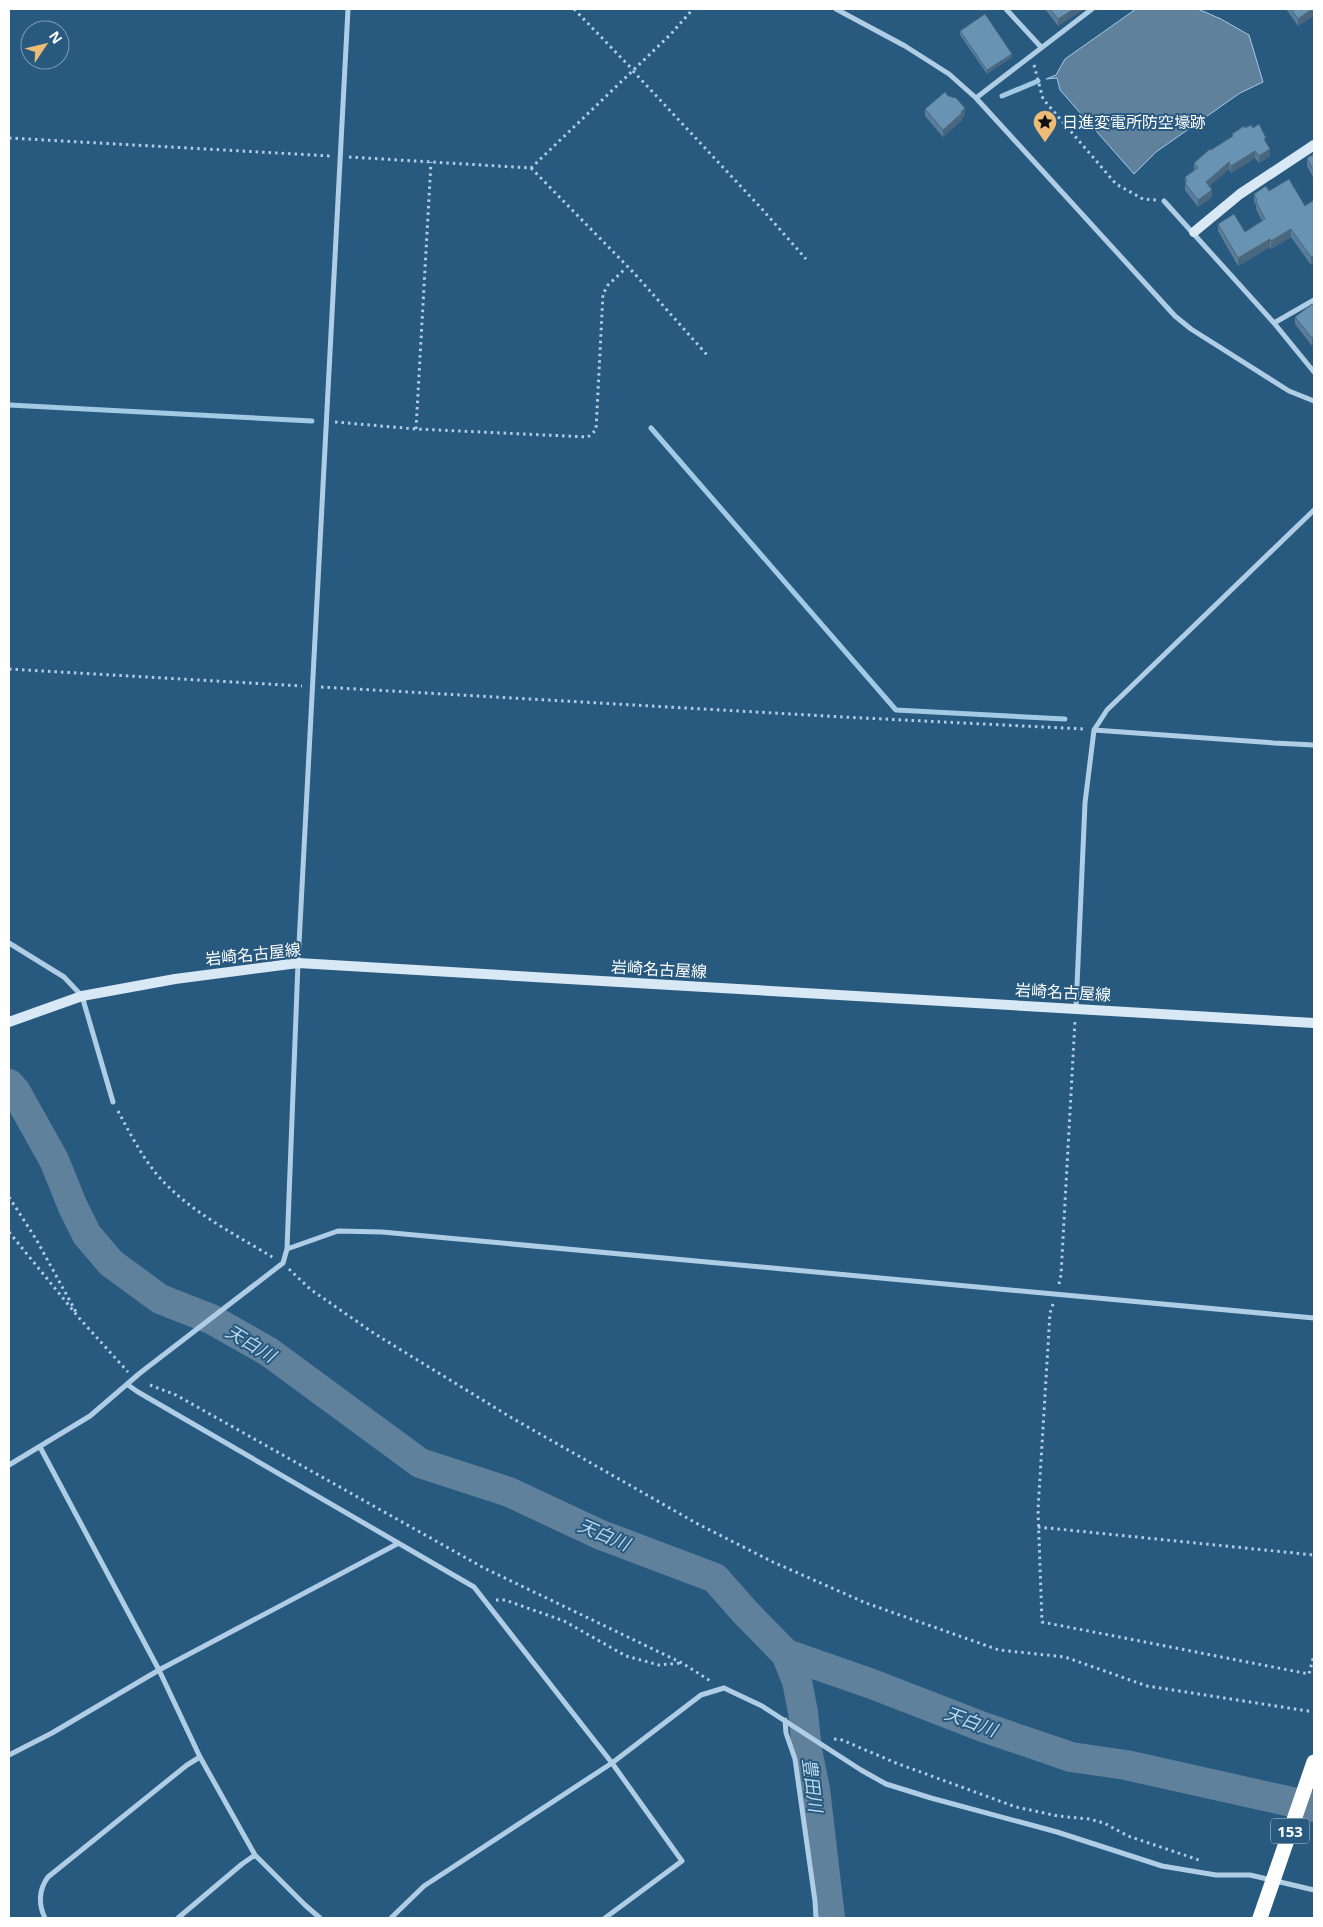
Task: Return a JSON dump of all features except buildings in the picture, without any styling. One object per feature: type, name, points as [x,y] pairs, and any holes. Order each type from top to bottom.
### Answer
[{"type":"highway","name":"153","points":[[1260,1918],[1314,1762]]},
{"type":"main road","points":[[1194,232],[1240,194],[1314,145]]},
{"type":"main road","name":"岩崎名古屋線","points":[[9,1022],[82,996],[219,972],[298,963],[1314,1023]]},
{"type":"street","points":[[9,1465],[90,1416],[140,1373],[283,1263],[287,1250],[298,963],[348,9]]},
{"type":"street","points":[[836,9],[905,46],[942,69],[976,98],[1175,316],[1191,329],[1289,391],[1314,401]]},
{"type":"street","points":[[1006,9],[1041,47]]},
{"type":"street","points":[[976,98],[1092,9]]},
{"type":"street","points":[[1164,201],[1274,322],[1314,372]]},
{"type":"street","points":[[1274,322],[1314,300]]},
{"type":"street","points":[[1076,1008],[1085,803],[1094,730],[1107,710],[1314,510]]},
{"type":"street","points":[[1094,730],[1274,744],[1314,745]]},
{"type":"street","points":[[9,943],[64,977],[82,996],[113,1102]]},
{"type":"street","points":[[287,1250],[338,1231],[382,1232],[1314,1318]]},
{"type":"street","points":[[128,1385],[397,1544],[474,1587],[612,1763],[682,1861],[605,1918]]},
{"type":"street","points":[[40,1447],[159,1670],[200,1757],[255,1855],[304,1905],[320,1918]]},
{"type":"street","points":[[9,1755],[52,1733],[159,1670],[397,1544]]},
{"type":"street","points":[[391,1918],[424,1886],[612,1763],[701,1695],[724,1688],[762,1706],[886,1784],[1057,1832],[1162,1866],[1216,1875],[1250,1875],[1314,1890]]},
{"type":"street","points":[[785,1720],[786,1733],[795,1759],[816,1918]]},
{"type":"street","points":[[44,1918],[40,1900],[43,1884],[48,1876],[187,1764],[200,1757]]},
{"type":"street","points":[[178,1918],[255,1855]]},
{"type":"path","points":[[574,9],[761,208],[806,259]]},
{"type":"path","points":[[531,168],[670,35],[693,9]]},
{"type":"path","points":[[1032,54],[1043,99],[1116,184],[1143,199],[1164,201]]},
{"type":"path","points":[[9,138],[531,168],[626,268],[633,272],[708,356]]},
{"type":"path","points":[[416,429],[431,162]]},
{"type":"path","points":[[327,422],[416,429],[588,437],[596,430],[603,294],[608,285],[626,268]]},
{"type":"path","points":[[9,669],[833,717],[1094,730]]},
{"type":"path","points":[[1076,1008],[1061,1275],[1050,1313],[1038,1526],[1042,1622],[1310,1674],[1314,1655]]},
{"type":"path","points":[[113,1102],[139,1150],[171,1190],[204,1214],[283,1263],[310,1289],[376,1334],[521,1423],[696,1523],[773,1562],[866,1603],[991,1648],[1065,1657],[1146,1686],[1314,1712]]},
{"type":"path","points":[[9,1197],[36,1239],[80,1319]]},
{"type":"path","points":[[9,1232],[80,1319],[134,1379],[176,1395],[484,1568],[682,1663],[724,1688]]},
{"type":"path","points":[[1038,1526],[1314,1555]]},
{"type":"path","points":[[483,1599],[505,1600],[564,1621],[626,1656],[659,1665],[682,1663]]},
{"type":"path","points":[[816,1739],[831,1738],[842,1740],[896,1763],[1016,1807],[1104,1823],[1128,1836],[1204,1862]]},
{"type":"water","points":[[1136,9],[1198,9],[1221,19],[1249,35],[1263,82],[1240,93],[1156,152],[1134,174],[1060,90],[1057,78],[1046,79],[1056,75],[1065,59]]},
{"type":"waterway","points":[[1002,96],[1038,81]]},
{"type":"waterway","points":[[9,405],[312,421]]},
{"type":"waterway","points":[[651,428],[896,710],[1065,719]]},
{"type":"waterway","name":"天白川","points":[[9,1084],[16,1092],[54,1160],[73,1207],[87,1235],[111,1263],[160,1299],[211,1319],[269,1352],[420,1463],[509,1492],[601,1535],[715,1578],[786,1654],[872,1684],[983,1727],[1071,1757],[1126,1765],[1314,1807]]},
{"type":"waterway","name":"豊田川","points":[[786,1654],[797,1681],[803,1712],[807,1750],[815,1789],[830,1918]]},
{"type":"place","name":"日進変電所防空壕跡","points":[[1045,143]]}]
